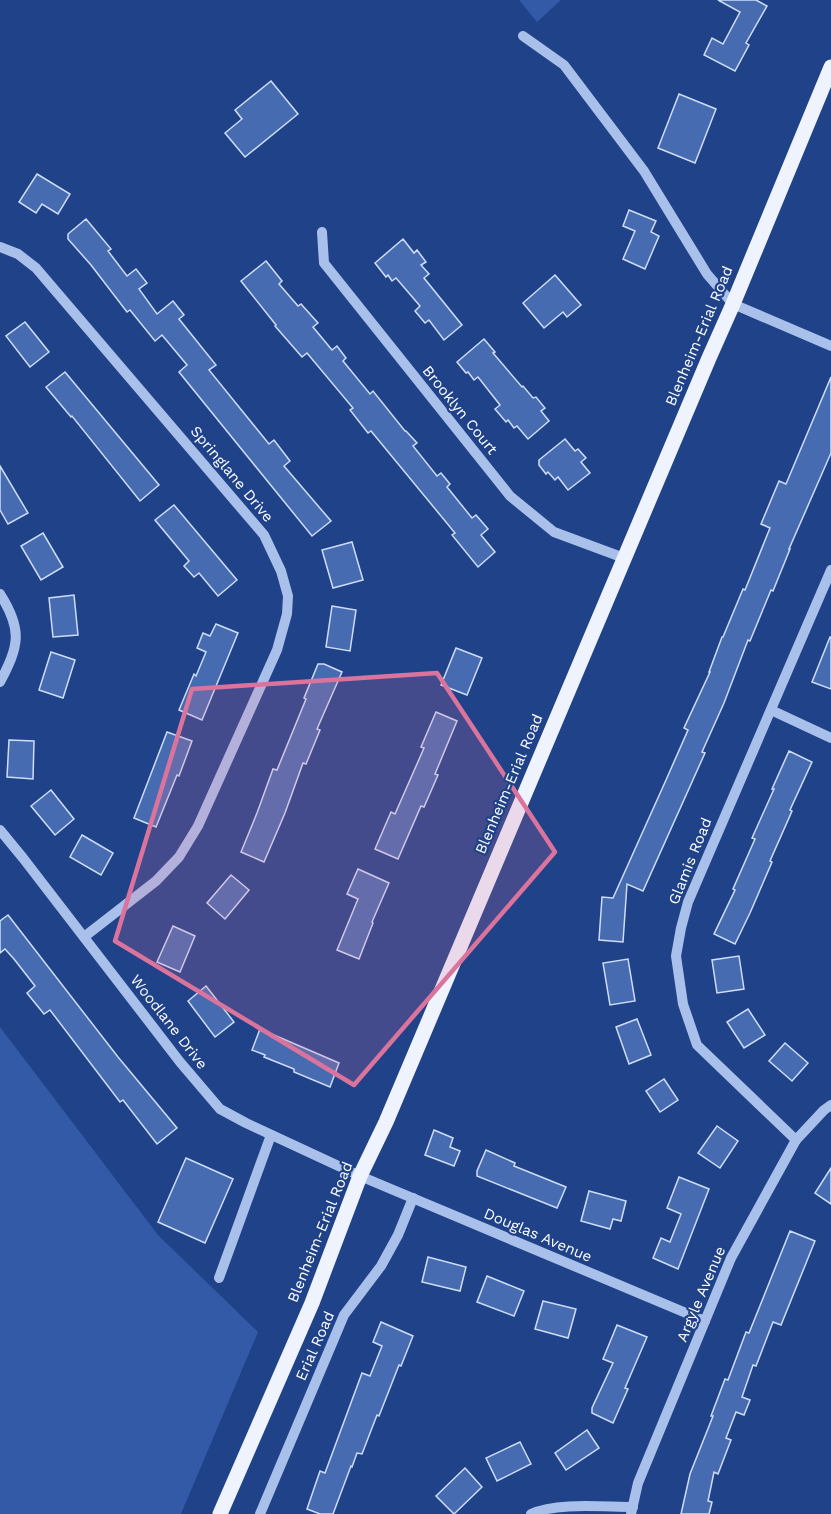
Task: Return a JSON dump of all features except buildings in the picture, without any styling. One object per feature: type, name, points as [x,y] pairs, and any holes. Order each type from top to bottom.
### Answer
[{"type":"main road","name":"Blenheim-Erial Road","points":[[220,1514],[312,1303],[360,1176],[386,1122],[733,304],[831,67]]},
{"type":"street","points":[[523,36],[564,65],[644,171],[707,274],[733,304],[831,346]]},
{"type":"street","name":"Brooklyn Court","points":[[322,232],[324,263],[510,496],[554,532],[624,558]]},
{"type":"street","name":"Springlane Drive","points":[[0,247],[18,254],[36,268],[264,535],[281,571],[288,596],[287,614],[278,650],[198,826],[178,857],[156,880],[84,937]]},
{"type":"street","name":"Glamis Road","points":[[796,1140],[697,1045],[682,1004],[676,956],[688,902],[831,570]]},
{"type":"street","points":[[0,594],[13,619],[16,643],[0,682]]},
{"type":"street","points":[[771,710],[831,738]]},
{"type":"street","name":"Woodlane Drive","points":[[0,830],[180,1062],[220,1109],[360,1176]]},
{"type":"street","name":"Argyle Avenue","points":[[632,1510],[638,1483],[731,1258],[796,1140],[831,1105]]},
{"type":"street","points":[[219,1278],[271,1135]]},
{"type":"street","name":"Douglas Avenue","points":[[360,1176],[705,1321]]},
{"type":"street","name":"Erial Road","points":[[260,1514],[344,1315],[381,1266],[398,1235],[412,1198]]},
{"type":"street","points":[[531,1514],[563,1507],[632,1510]]},
{"type":"highlighted area","points":[[437,673],[555,852],[354,1085],[115,941],[192,689]]},
{"type":"shaded area","points":[[519,0],[561,0],[537,22]]},
{"type":"shaded area","points":[[0,1027],[158,1235],[258,1332],[181,1514],[0,1514]]}]
